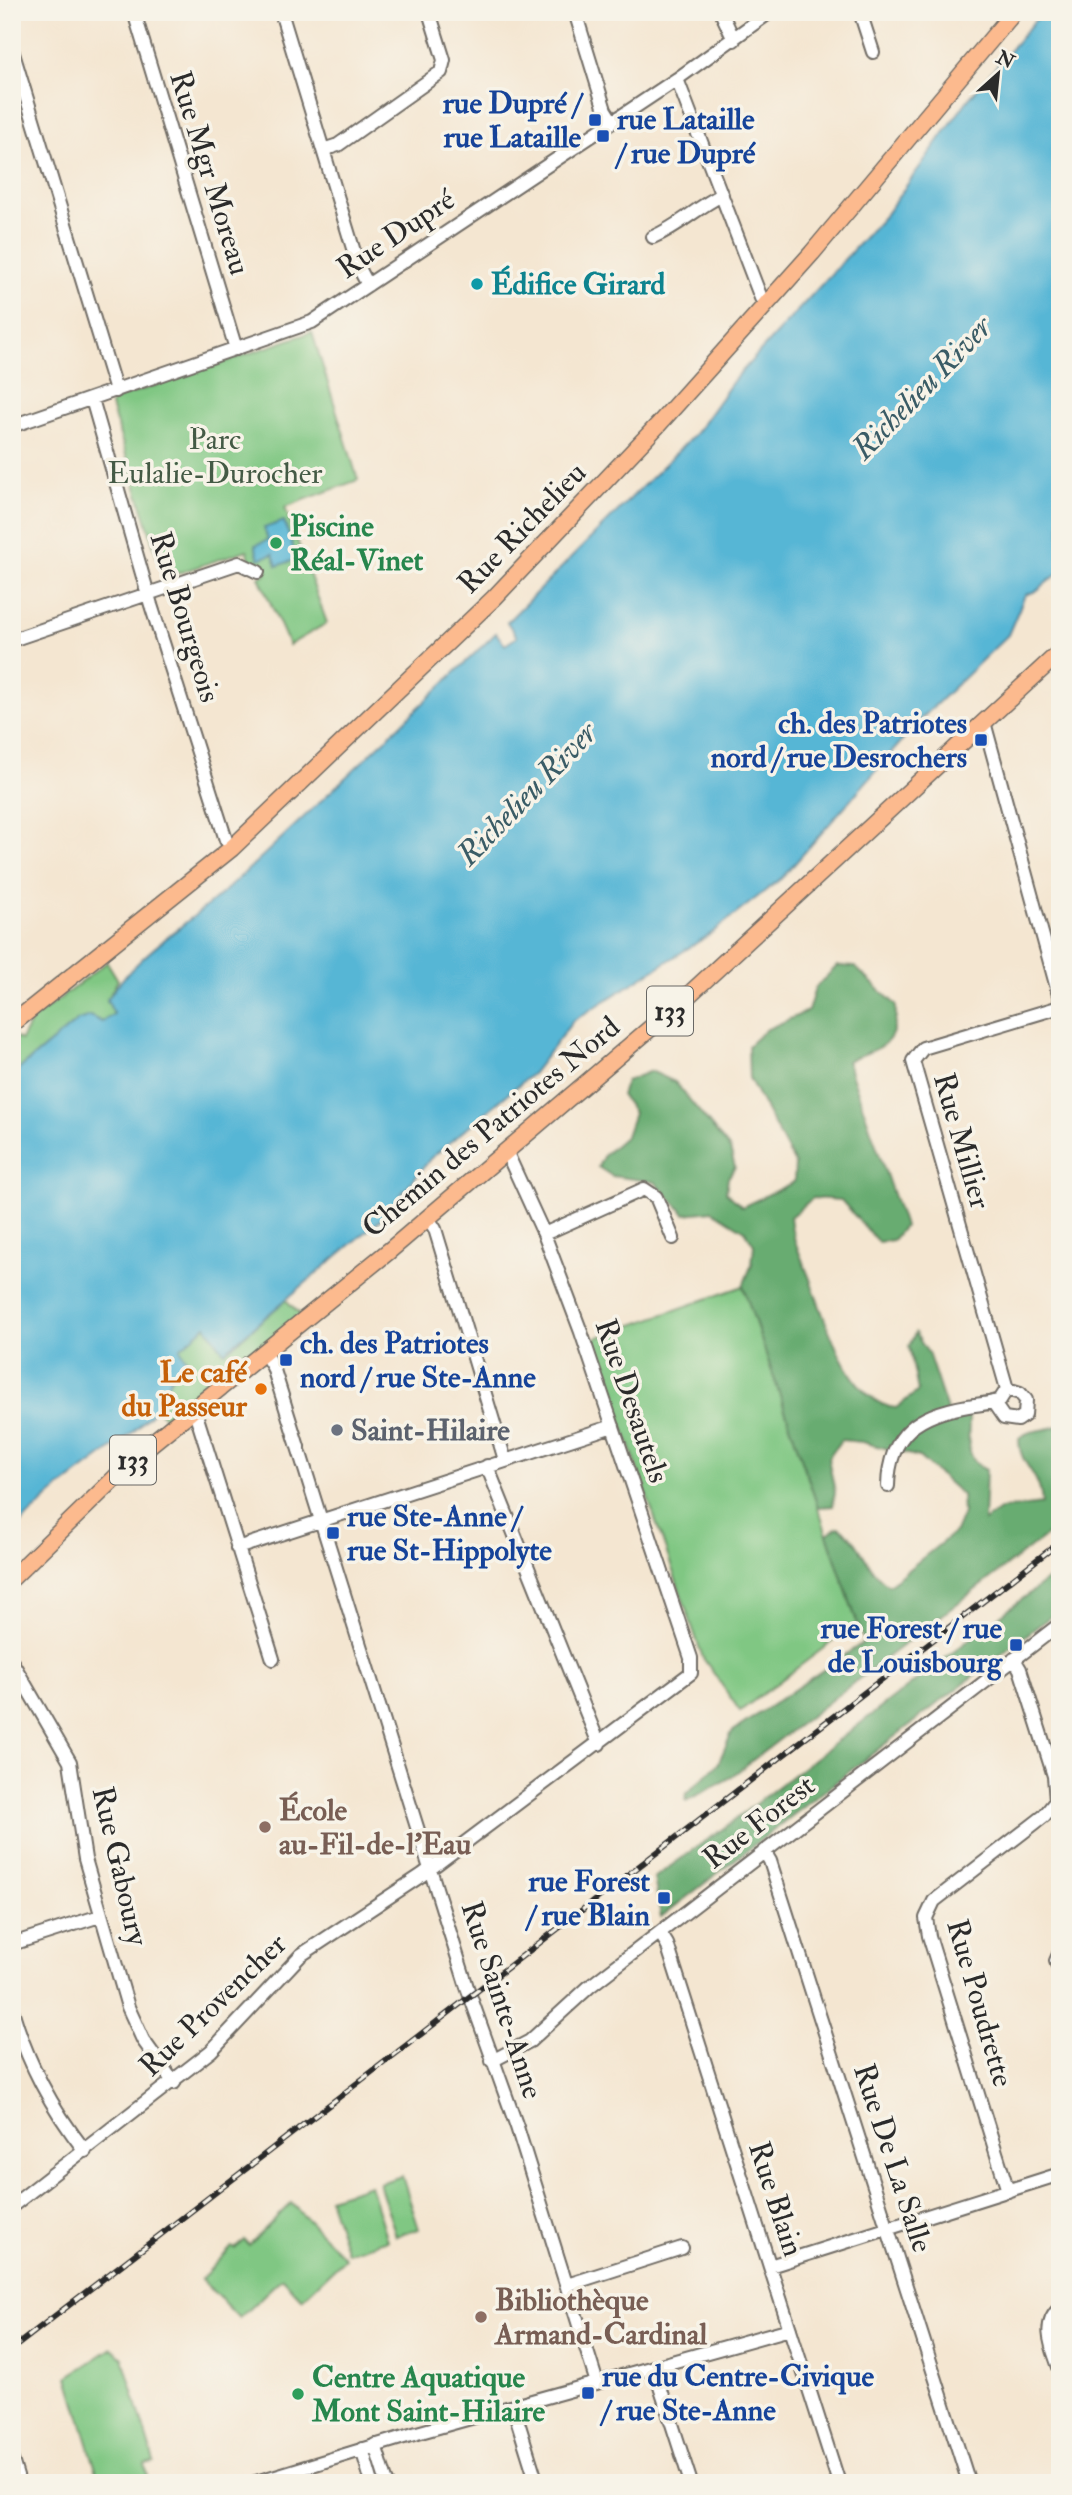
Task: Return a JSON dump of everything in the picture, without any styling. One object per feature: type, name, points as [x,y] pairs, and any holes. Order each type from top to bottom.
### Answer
[{"type":"main road","name":"Rue Richelieu","points":[[12,1024],[232,848],[494,598],[658,425],[858,201],[1014,12]]},
{"type":"main road","name":"Chemin des Patriotes Nord","points":[[12,1578],[102,1489],[194,1408],[265,1354],[680,1003],[1060,652]]},
{"type":"street","name":"Rue Mgr Moreau","points":[[134,12],[236,349]]},
{"type":"street","points":[[281,12],[359,268],[368,285]]},
{"type":"street","points":[[323,150],[338,145],[441,72],[444,60],[429,12]]},
{"type":"street","points":[[575,12],[605,110],[612,121]]},
{"type":"street","points":[[721,12],[734,40]]},
{"type":"street","name":"Rue Dupré","points":[[12,426],[312,321],[677,79],[770,12]]},
{"type":"street","points":[[860,12],[873,52]]},
{"type":"street","points":[[12,50],[116,391]]},
{"type":"street","points":[[677,79],[766,304]]},
{"type":"street","points":[[653,237],[683,223],[708,202],[722,195]]},
{"type":"street","name":"Rue Bourgeois","points":[[92,399],[148,594],[226,840],[232,848]]},
{"type":"street","points":[[12,640],[239,563],[258,572]]},
{"type":"street","points":[[984,722],[1060,999]]},
{"type":"street","name":"Rue Millier","points":[[993,1402],[1004,1418],[1018,1420],[1025,1415],[1026,1400],[1020,1393],[1007,1389],[913,1061],[923,1048],[1060,1007]]},
{"type":"street","name":"Rue Desautels","points":[[506,1151],[544,1234],[613,1426],[691,1658],[691,1673]]},
{"type":"street","points":[[544,1234],[644,1189],[656,1196],[673,1238]]},
{"type":"street","points":[[428,1218],[435,1229],[505,1460]]},
{"type":"street","name":"Rue Sainte-Anne","points":[[265,1354],[273,1367],[492,2061],[567,2284],[597,2383]]},
{"type":"street","points":[[888,1486],[888,1462],[896,1445],[921,1420],[947,1410],[993,1402],[1000,1399],[1007,1389]]},
{"type":"street","points":[[194,1408],[273,1659]]},
{"type":"street","points":[[237,1548],[613,1426]]},
{"type":"street","points":[[487,1466],[599,1744]]},
{"type":"street","name":"Rue Forest","points":[[492,2061],[530,2041],[570,2003],[1060,1624]]},
{"type":"street","name":"Rue Poudrette","points":[[1008,2191],[929,1936],[926,1918],[934,1901],[1049,1812],[1056,1801],[1054,1776],[1020,1668],[1014,1659]]},
{"type":"street","name":"Rue Gaboury","points":[[12,1662],[70,1762],[80,1837],[100,1916],[131,2016],[143,2040],[174,2083]]},
{"type":"street","name":"Rue Provencher","points":[[12,2206],[174,2083],[224,2039],[294,1960],[431,1869],[691,1673]]},
{"type":"street","name":"Rue De La Salle","points":[[764,1851],[770,1861],[969,2483]]},
{"type":"street","points":[[12,1944],[100,1916]]},
{"type":"street","name":"Rue Blain","points":[[660,1933],[667,1944],[839,2483]]},
{"type":"street","points":[[1060,1952],[1056,1961],[1060,1972]]},
{"type":"street","points":[[12,2010],[38,2083],[85,2151]]},
{"type":"street","points":[[770,2266],[1060,2174]]},
{"type":"street","points":[[567,2284],[682,2248]]},
{"type":"street","points":[[1060,2308],[1052,2317],[1049,2329],[1060,2370]]},
{"type":"street","points":[[253,2483],[369,2447],[790,2329]]},
{"type":"street","points":[[654,2368],[691,2483]]},
{"type":"street","points":[[513,2406],[537,2483]]},
{"type":"street","points":[[369,2447],[373,2483]]},
{"type":"street","points":[[369,2447],[387,2483]]},
{"type":"street","points":[[12,2460],[19,2483]]},
{"type":"green space","name":"Parc Eulalie-Durocher","points":[[312,332],[358,480],[285,507],[327,623],[289,645],[259,577],[266,574],[251,562],[247,550],[167,577],[163,575],[111,406],[113,400]]},
{"type":"green space","points":[[107,962],[118,980],[107,1000],[115,1013],[102,1023],[78,1020],[12,1075],[12,1039],[15,1037],[21,1040],[31,1021]]},
{"type":"green space","points":[[837,966],[855,967],[896,1005],[894,1030],[885,1044],[847,1061],[904,1226],[893,1240],[878,1242],[841,1200],[813,1198],[790,1217],[795,1241],[831,1336],[852,1375],[865,1391],[879,1403],[896,1408],[918,1391],[909,1346],[915,1333],[928,1353],[949,1416],[969,1411],[970,1453],[978,1465],[986,1470],[984,1521],[1001,1509],[1042,1504],[1038,1483],[1022,1456],[1019,1438],[1060,1425],[1060,1525],[728,1779],[686,1801],[686,1794],[718,1764],[732,1732],[864,1642],[827,1534],[838,1527],[846,1532],[874,1572],[889,1585],[955,1532],[963,1513],[962,1495],[919,1457],[862,1442],[841,1440],[828,1458],[835,1492],[833,1506],[818,1507],[743,1286],[752,1264],[754,1245],[745,1231],[713,1211],[685,1214],[655,1182],[612,1176],[598,1167],[604,1155],[626,1136],[634,1113],[621,1095],[626,1081],[651,1071],[675,1082],[730,1149],[735,1167],[728,1178],[726,1192],[742,1207],[794,1182],[795,1164],[749,1078],[748,1046],[765,1030],[808,1011],[815,988]]},
{"type":"green space","points":[[743,1286],[857,1623],[740,1711],[703,1658],[593,1339]]},
{"type":"green space","points":[[286,1300],[303,1317],[168,1423],[157,1408],[173,1373],[187,1362],[179,1348],[206,1326],[225,1352]]},
{"type":"green space","points":[[1060,1570],[1060,1609],[661,1917],[654,1878],[728,1825]]},
{"type":"green space","points":[[402,2176],[419,2229],[396,2236],[379,2183]]},
{"type":"green space","points":[[370,2185],[387,2240],[347,2253],[329,2198]]},
{"type":"green space","points":[[291,2203],[345,2258],[302,2299],[282,2278],[239,2318],[201,2279],[232,2247],[235,2249],[244,2240],[249,2245]]},
{"type":"green space","points":[[112,2348],[123,2358],[154,2462],[145,2464],[148,2483],[100,2483],[68,2377]]},
{"type":"water","name":"Richelieu River","points":[[1042,12],[1060,12],[1060,572],[1036,591],[1025,595],[1008,635],[922,718],[783,877],[709,935],[573,1021],[533,1073],[431,1158],[381,1219],[224,1352],[206,1326],[180,1348],[187,1362],[173,1373],[157,1408],[131,1434],[59,1488],[12,1531],[12,1075],[78,1020],[90,1016],[102,1022],[114,1014],[107,1000],[131,969],[227,889],[496,633],[505,645],[517,637],[507,622],[696,433],[734,380],[886,214],[967,101]]},
{"type":"water","name":"Piscine Réal-Vinet","points":[[284,521],[297,559],[277,566],[273,554],[259,559],[255,545],[268,540],[264,528]]},
{"type":"railway","points":[[12,2349],[1060,1542]]},
{"type":"place","name":"rue Dupré / rue Lataille","points":[[595,120]]},
{"type":"place","name":"rue Lataille / rue Dupré","points":[[603,136]]},
{"type":"place","name":"Édifice Girard","points":[[477,284]]},
{"type":"place","name":"Piscine Réal-Vinet","points":[[276,543]]},
{"type":"place","name":"ch. des Patriotes nord / rue Desrochers","points":[[981,740]]},
{"type":"place","name":"ch. des Patriotes nord / rue Ste-Anne","points":[[286,1360]]},
{"type":"place","name":"Le café du Passeur","points":[[261,1389]]},
{"type":"place","name":"Saint-Hilaire","points":[[337,1430]]},
{"type":"place","name":"rue Ste-Anne / rue St-Hippolyte","points":[[333,1533]]},
{"type":"place","name":"rue Forest / rue de Louisbourg","points":[[1016,1645]]},
{"type":"place","name":"École au-Fil-de-l'Eau","points":[[265,1827]]},
{"type":"place","name":"rue Forest / rue Blain","points":[[664,1898]]},
{"type":"place","name":"Bibliothèque Armand-Cardinal","points":[[481,2317]]},
{"type":"place","name":"rue du Centre-Civique / rue Ste-Anne","points":[[588,2393]]},
{"type":"place","name":"Centre Aquatique Mont Saint-Hilaire","points":[[298,2394]]}]
